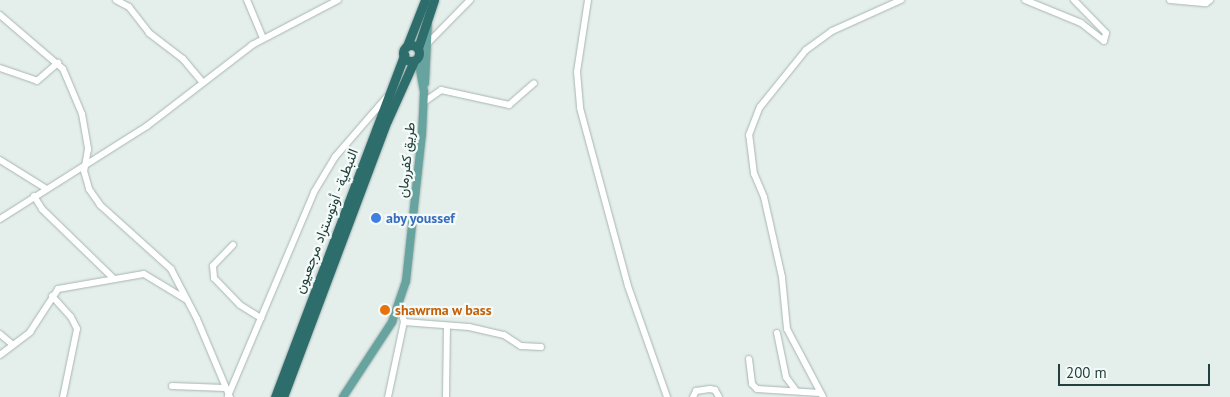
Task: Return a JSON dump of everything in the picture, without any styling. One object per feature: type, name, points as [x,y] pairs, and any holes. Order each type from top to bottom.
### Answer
[{"type":"highway","name":"النبطية - أوتوستراد مرجعيون","points":[[283,397],[389,114],[419,53],[430,4]]},
{"type":"highway","name":"النبطية - أوتوستراد مرجعيون","points":[[275,397],[405,51],[430,4]]},
{"type":"highway","points":[[405,51],[419,53]]},
{"type":"highway","points":[[405,51],[419,53]]},
{"type":"main road","name":"طريق كفررمان","points":[[343,397],[400,305],[409,255],[424,102],[419,53]]},
{"type":"main road","points":[[419,53],[424,92]]},
{"type":"street","points":[[116,0],[129,7],[149,33],[183,59],[203,83]]},
{"type":"street","points":[[247,0],[264,38]]},
{"type":"street","points":[[0,219],[45,188],[84,168],[147,126],[264,38],[338,0]]},
{"type":"street","points":[[419,53],[470,0]]},
{"type":"street","points":[[588,0],[577,72],[581,115],[630,293],[667,397]]},
{"type":"street","points":[[822,395],[788,329],[782,277],[764,197],[754,174],[749,135],[764,100],[806,50],[832,31],[901,0]]},
{"type":"street","points":[[1025,0],[1069,16],[1104,41],[1106,34],[1074,0]]},
{"type":"street","points":[[1170,0],[1206,3],[1210,0]]},
{"type":"street","points":[[0,15],[58,63],[79,100],[88,149],[84,168],[89,189],[100,205],[161,257],[188,300],[229,396]]},
{"type":"street","points":[[0,68],[37,81],[58,63]]},
{"type":"street","points":[[424,102],[441,90],[509,105],[534,83]]},
{"type":"street","points":[[229,396],[314,192],[328,166],[388,96]]},
{"type":"street","points":[[0,160],[45,188]]},
{"type":"street","points":[[34,196],[42,209],[114,279]]},
{"type":"street","points":[[233,245],[213,266],[214,278],[240,305],[261,318]]},
{"type":"street","points":[[0,355],[30,332],[58,289],[144,274],[188,300]]},
{"type":"street","points":[[52,296],[72,316],[77,329],[63,397]]},
{"type":"street","points":[[388,397],[404,322],[400,305]]},
{"type":"street","points":[[404,322],[447,326],[504,335],[521,346],[541,347]]},
{"type":"street","points":[[446,397],[447,326]]},
{"type":"street","points":[[777,333],[786,377],[796,391]]},
{"type":"street","points":[[0,334],[13,345]]},
{"type":"street","points":[[749,359],[752,384],[757,389],[796,391],[822,395]]},
{"type":"street","points":[[172,386],[225,388]]},
{"type":"street","points":[[693,397],[696,391],[710,389],[715,390],[719,397]]},
{"type":"place","name":"aby youssef","points":[[376,218]]},
{"type":"place","name":"shawrma w bass","points":[[385,310]]}]
